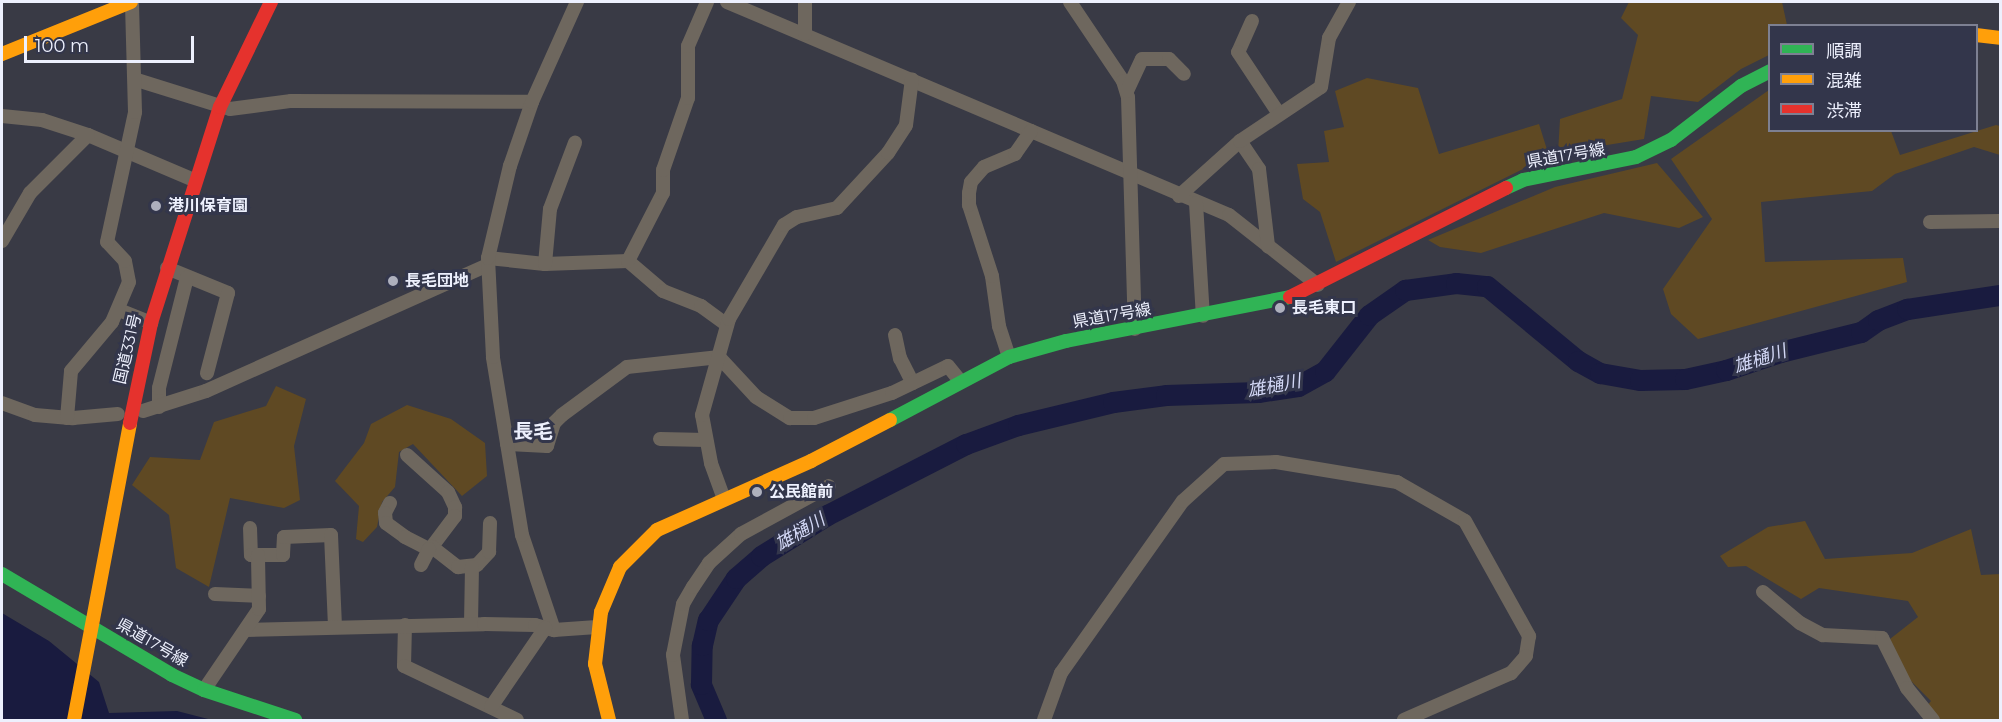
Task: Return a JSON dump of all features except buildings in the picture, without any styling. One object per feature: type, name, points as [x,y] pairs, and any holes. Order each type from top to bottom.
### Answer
[{"type":"main road","points":[[2,54],[132,2]]},
{"type":"main road","name":"国道331号","points":[[74,720],[120,467],[151,324],[194,180],[220,108],[271,2]]},
{"type":"main road","points":[[1978,35],[2001,38]]},
{"type":"main road","name":"県道17号線","points":[[609,720],[595,664],[597,627],[615,576],[636,548],[657,530],[811,461],[1009,357],[1135,329],[1268,304],[1318,285],[1523,180],[1616,163],[1655,149],[1741,86],[1768,72]]},
{"type":"main road","name":"県道17号線","points":[[2,574],[204,690],[295,720]]},
{"type":"street","points":[[67,418],[71,371],[102,337],[119,310],[130,272],[107,242],[128,151],[136,80],[132,2]]},
{"type":"street","points":[[550,628],[522,535],[493,357],[488,262],[510,166],[532,102],[577,2]]},
{"type":"street","points":[[628,261],[663,193],[663,170],[688,98],[688,46],[707,2]]},
{"type":"street","points":[[727,2],[912,79],[1131,176],[1229,215],[1318,285]]},
{"type":"street","points":[[805,34],[806,2]]},
{"type":"street","points":[[1070,2],[1126,91],[1135,329]]},
{"type":"street","points":[[1179,196],[1240,141],[1321,87],[1329,38],[1349,2]]},
{"type":"street","points":[[1252,21],[1238,52],[1279,114]]},
{"type":"street","points":[[1126,91],[1142,59],[1169,59],[1184,74]]},
{"type":"street","points":[[724,499],[706,440],[702,415],[727,325],[784,225],[797,217],[837,208],[888,153],[906,125],[912,79]]},
{"type":"street","points":[[136,80],[182,92],[220,108],[291,101],[532,102]]},
{"type":"street","points":[[2,116],[42,120],[88,135],[194,180]]},
{"type":"street","points":[[1009,357],[999,326],[992,276],[969,205],[969,193],[971,182],[984,167],[1015,154],[1030,131]]},
{"type":"street","points":[[2,241],[30,193],[88,135]]},
{"type":"street","points":[[1240,141],[1259,169],[1268,246]]},
{"type":"street","points":[[545,264],[550,209],[575,142]]},
{"type":"street","points":[[1196,203],[1203,316]]},
{"type":"street","points":[[1930,222],[2001,221]]},
{"type":"street","points":[[143,411],[206,392],[488,262],[545,264],[628,261],[663,291],[701,306],[727,325]]},
{"type":"street","points":[[167,268],[228,293],[207,373]]},
{"type":"street","points":[[159,407],[159,388],[187,277]]},
{"type":"street","points":[[119,310],[151,324]]},
{"type":"street","points":[[895,335],[913,384]]},
{"type":"street","points":[[507,444],[547,446],[554,423],[621,368],[719,357]]},
{"type":"street","points":[[719,357],[756,398],[790,418],[814,418],[913,384],[948,366],[960,381]]},
{"type":"street","points":[[2,403],[35,415],[67,418],[118,414]]},
{"type":"street","points":[[660,439],[706,440]]},
{"type":"street","points":[[407,455],[448,492],[455,507],[455,516],[430,548],[421,566]]},
{"type":"street","points":[[1044,720],[1061,673],[1183,501],[1224,464],[1276,462],[1397,482],[1465,521],[1529,636],[1526,656],[1511,673],[1404,720]]},
{"type":"street","points":[[682,720],[673,655],[683,604],[693,587],[709,563],[734,538],[829,486]]},
{"type":"street","points":[[390,503],[385,513],[386,523],[458,567],[472,567],[489,552],[490,523]]},
{"type":"street","points":[[250,528],[251,555],[283,555],[284,537],[330,535],[335,626]]},
{"type":"street","points":[[204,690],[259,609],[258,555]]},
{"type":"street","points":[[471,624],[472,567]]},
{"type":"street","points":[[1763,592],[1800,623],[1823,635],[1882,638],[1907,688],[1933,720]]},
{"type":"street","points":[[215,594],[259,596]]},
{"type":"street","points":[[246,630],[471,624],[550,628],[597,627]]},
{"type":"street","points":[[405,625],[404,666],[517,720]]},
{"type":"street","points":[[486,720],[550,628]]},
{"type":"shaded area","points":[[1629,2],[1782,2],[1787,24],[1768,24],[1768,56],[1741,69],[1698,102],[1651,96],[1644,139],[1558,153],[1560,119],[1622,99],[1638,35],[1621,18]]},
{"type":"shaded area","points":[[1367,78],[1418,88],[1439,154],[1539,124],[1549,156],[1336,262],[1320,212],[1303,199],[1297,164],[1329,162],[1324,131],[1344,127],[1335,91]]},
{"type":"shaded area","points":[[1768,91],[1768,132],[1891,132],[1900,155],[1996,125],[2000,126],[2000,155],[1974,147],[1895,174],[1872,191],[1761,202],[1765,262],[1903,258],[1907,282],[1698,339],[1671,314],[1663,289],[1712,219],[1671,159]]},
{"type":"shaded area","points":[[1657,163],[1703,217],[1679,228],[1604,213],[1481,253],[1440,247],[1428,240],[1555,187]]},
{"type":"shaded area","points":[[276,386],[306,399],[294,446],[300,500],[284,508],[230,498],[209,587],[176,568],[169,515],[132,485],[150,457],[200,460],[214,422],[266,406]]},
{"type":"shaded area","points":[[407,405],[451,419],[485,443],[487,476],[462,496],[413,444],[399,452],[395,487],[382,502],[377,527],[363,542],[356,539],[359,506],[335,481],[364,443],[371,424]]},
{"type":"shaded area","points":[[1805,521],[1825,559],[1912,553],[1971,529],[1981,575],[2000,574],[2000,720],[1934,720],[1927,706],[1931,701],[1908,678],[1890,639],[1918,617],[1908,601],[1819,588],[1801,599],[1746,566],[1728,567],[1720,556],[1768,527]]},
{"type":"shaded area","points":[[2,613],[49,641],[99,682],[109,713],[177,711],[212,720],[2,719]]},
{"type":"waterway","name":"雄樋川","points":[[716,720],[701,684],[702,645],[708,620],[736,578],[761,556],[827,515],[966,444],[1018,425],[1113,402],[1166,395],[1258,392],[1298,386],[1325,371],[1369,315],[1405,290],[1456,283],[1487,286],[1578,361],[1600,373],[1640,380],[1685,379],[1726,370],[1780,352],[1861,332],[1878,320],[1907,309],[2000,295]]},
{"type":"traffic: fast","points":[[1506,188],[1523,180],[1636,157],[1671,140],[1741,86],[1768,72]]},
{"type":"traffic: fast","points":[[890,420],[1009,357],[1066,341],[1290,297]]},
{"type":"traffic: fast","points":[[2,574],[172,675],[204,690],[295,720]]},
{"type":"traffic: slow","points":[[2,54],[131,2]]},
{"type":"traffic: slow","points":[[1978,35],[2000,38]]},
{"type":"traffic: slow","points":[[609,720],[595,664],[601,612],[620,567],[657,530],[811,461],[890,420]]},
{"type":"traffic: slow","points":[[74,720],[130,423]]},
{"type":"traffic: jam","points":[[130,423],[151,323],[220,107],[271,2]]},
{"type":"traffic: jam","points":[[1290,297],[1506,188]]},
{"type":"place","name":"港川保育園","points":[[156,206]]},
{"type":"place","name":"長毛団地","points":[[393,281]]},
{"type":"place","name":"長毛東口","points":[[1280,308]]},
{"type":"place","name":"公民館前","points":[[757,492]]},
{"type":"district","name":"長毛","points":[[533,431]]}]
